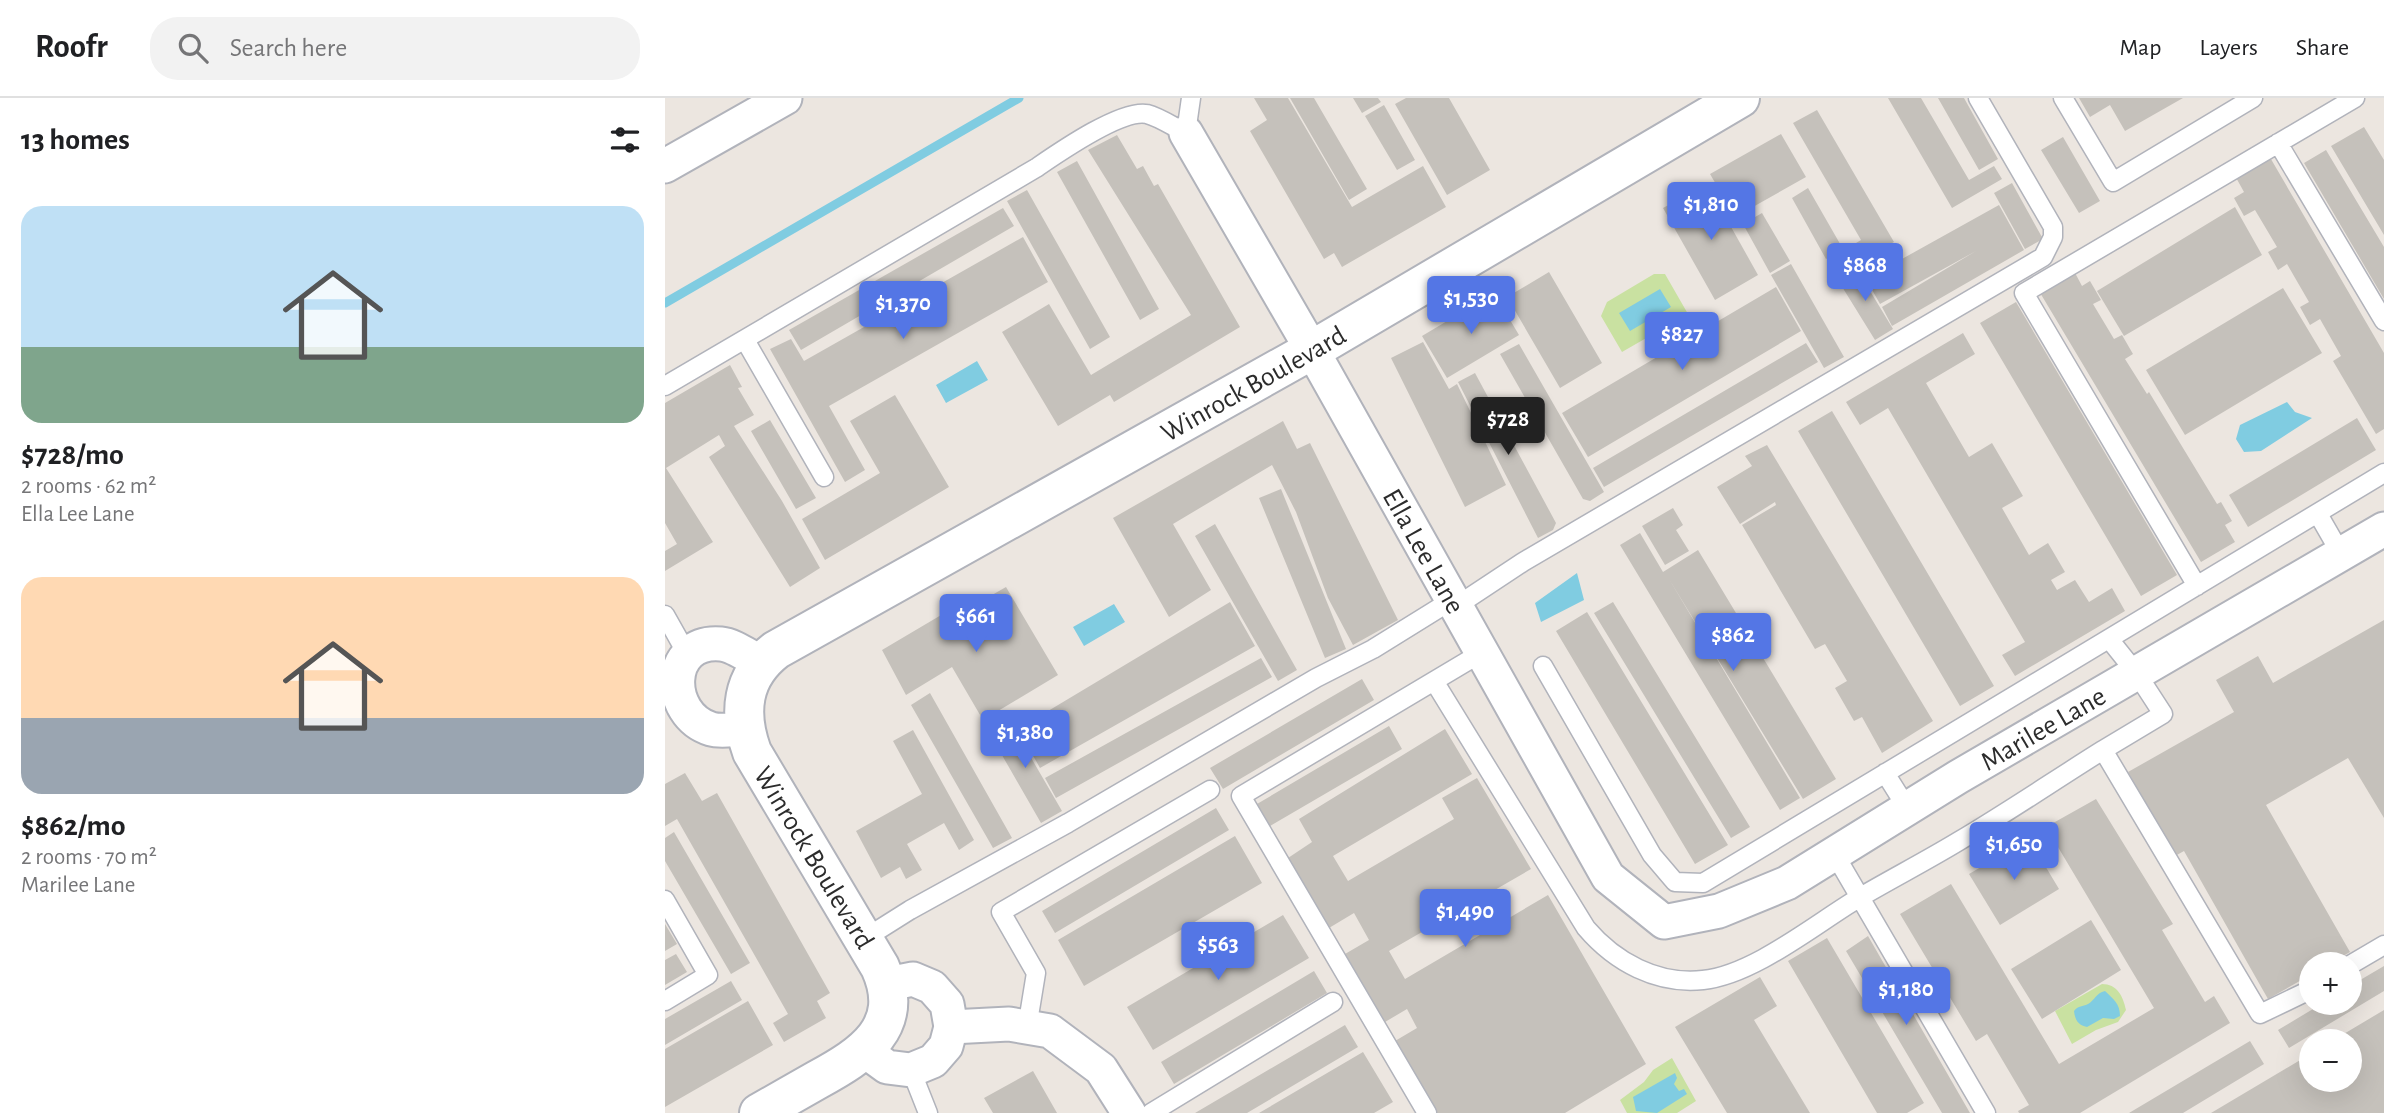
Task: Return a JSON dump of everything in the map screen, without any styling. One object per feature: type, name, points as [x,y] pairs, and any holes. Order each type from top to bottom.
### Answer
[{"type":"street","name":"Winrock Boulevard","points":[[888,984],[752,752],[744,729],[744,701],[760,662],[776,650],[1312,350],[1741,98]]},
{"type":"street","points":[[665,166],[772,101]]},
{"type":"street","name":"Ella Lee Lane","points":[[1186,133],[1312,350],[1608,877],[1664,922],[1699,915]]},
{"type":"street","name":"Marilee Lane","points":[[1699,915],[1719,911],[1787,883],[1907,807],[2384,529]]},
{"type":"street","points":[[744,729],[713,730],[692,721],[675,703],[668,682],[678,662],[703,644],[724,644],[760,662]]},
{"type":"street","points":[[759,1113],[865,1051],[880,1033],[889,1009],[888,984],[913,979],[932,987],[947,1004],[951,1027],[946,1046],[933,1061],[911,1070],[887,1067],[865,1051]]},
{"type":"street","points":[[951,1027],[1009,1024],[1050,1031],[1101,1069],[1129,1113]]},
{"type":"lane","points":[[665,386],[1036,168],[1068,146],[1118,119],[1146,114],[1186,133],[1191,98]]},
{"type":"lane","points":[[864,939],[1316,677],[1373,649],[1454,603],[2043,257],[2053,237],[2053,227],[1978,98]]},
{"type":"lane","points":[[2063,98],[2113,181],[2253,98]]},
{"type":"lane","points":[[2197,586],[2024,293],[2355,98]]},
{"type":"lane","points":[[2278,143],[2384,321]]},
{"type":"lane","points":[[745,341],[824,478]]},
{"type":"lane","points":[[1543,666],[1652,855],[1675,882],[1703,883],[2384,472]]},
{"type":"lane","points":[[2318,514],[2341,554]]},
{"type":"lane","points":[[665,615],[688,654]]},
{"type":"lane","points":[[1434,681],[1586,928],[1610,953],[1632,966],[1649,974],[1691,981],[1725,976],[1753,963],[1960,841],[2163,714],[2137,674],[2109,639]]},
{"type":"lane","points":[[1427,1113],[1241,796],[1481,653]]},
{"type":"lane","points":[[2103,750],[2260,1014],[2299,995]]},
{"type":"lane","points":[[1885,773],[1907,807]]},
{"type":"lane","points":[[1027,1028],[1036,973],[1001,912],[1210,790]]},
{"type":"lane","points":[[1834,853],[1986,1113]]},
{"type":"lane","points":[[665,900],[708,975],[665,1001]]},
{"type":"lane","points":[[2362,958],[2384,945]]},
{"type":"lane","points":[[1150,1113],[1333,1002]]},
{"type":"lane","points":[[911,1070],[928,1113]]},
{"type":"green space","points":[[1654,274],[1665,274],[1688,314],[1622,352],[1601,316],[1607,302]]},
{"type":"green space","points":[[2102,984],[2112,986],[2119,992],[2126,1010],[2118,1022],[2096,1030],[2072,1044],[2055,1011]]},
{"type":"green space","points":[[1672,1058],[1696,1101],[1677,1113],[1627,1113],[1620,1100],[1644,1082],[1653,1070]]},
{"type":"water","points":[[1660,289],[1671,307],[1630,331],[1619,313]]},
{"type":"water","points":[[977,361],[988,380],[946,403],[936,385]]},
{"type":"water","points":[[2287,402],[2295,412],[2312,418],[2261,451],[2244,452],[2236,439],[2240,425]]},
{"type":"water","points":[[1577,573],[1584,600],[1541,622],[1535,603]]},
{"type":"water","points":[[1114,604],[1125,622],[1084,646],[1073,627]]},
{"type":"water","points":[[2105,991],[2117,1004],[2120,1016],[2114,1019],[2103,1018],[2087,1027],[2079,1023],[2074,1011]]},
{"type":"water","points":[[1675,1073],[1677,1078],[1674,1084],[1679,1091],[1684,1089],[1687,1094],[1657,1113],[1636,1111],[1633,1097]]},
{"type":"building","points":[[1254,98],[1288,98],[1352,207],[1423,166],[1446,207],[1342,267],[1334,253],[1324,259],[1250,131],[1267,120]]},
{"type":"building","points":[[1290,98],[1314,98],[1367,189],[1349,200]]},
{"type":"building","points":[[1353,98],[1378,98],[1381,102],[1362,113]]},
{"type":"building","points":[[1406,98],[1449,98],[1490,170],[1447,195],[1395,104]]},
{"type":"building","points":[[1888,98],[1921,98],[1969,180],[1994,166],[2002,179],[1952,208]]},
{"type":"building","points":[[1938,98],[1964,98],[1998,159],[1979,170]]},
{"type":"building","points":[[2079,98],[2183,98],[2125,131],[2110,105],[2090,117]]},
{"type":"building","points":[[1384,105],[1415,160],[1397,170],[1365,116]]},
{"type":"building","points":[[1817,110],[1894,242],[1840,273],[1831,258],[1861,240],[1793,123]]},
{"type":"building","points":[[2364,127],[2384,160],[2384,235],[2331,146]]},
{"type":"building","points":[[1781,134],[1806,177],[1735,217],[1710,174]]},
{"type":"building","points":[[1117,135],[1137,169],[1143,166],[1154,186],[1158,184],[1240,327],[1114,402],[1110,395],[1058,426],[1002,332],[1049,304],[1091,375],[1191,315],[1088,150]]},
{"type":"building","points":[[2063,137],[2100,201],[2079,213],[2041,150]]},
{"type":"building","points":[[2326,150],[2384,247],[2384,299],[2304,163]]},
{"type":"building","points":[[2268,154],[2384,353],[2384,429],[2376,434],[2333,361],[2341,356],[2320,319],[2310,325],[2300,307],[2309,302],[2287,264],[2278,270],[2268,252],[2277,247],[2255,210],[2244,216],[2234,198],[2244,192],[2234,174]]},
{"type":"building","points":[[1077,161],[1159,309],[1140,320],[1057,172]]},
{"type":"building","points":[[2012,183],[2043,239],[2025,249],[1994,193]]},
{"type":"building","points":[[1707,184],[1758,275],[1715,300],[1663,208]]},
{"type":"building","points":[[1808,188],[1843,249],[1826,259],[1792,198]]},
{"type":"building","points":[[1027,190],[1110,337],[1090,349],[1007,201]]},
{"type":"building","points":[[1999,205],[2024,250],[1892,326],[1882,307],[1976,251],[1880,304],[1866,279]]},
{"type":"building","points":[[2235,207],[2262,255],[2124,336],[2097,291]]},
{"type":"building","points":[[1003,208],[1014,226],[801,350],[789,330]]},
{"type":"building","points":[[1762,213],[1790,261],[1770,273],[1743,224]]},
{"type":"building","points":[[1023,237],[1048,282],[829,406],[865,470],[845,482],[770,349],[791,339],[804,361]]},
{"type":"building","points":[[1791,264],[1844,357],[1824,368],[1771,275]]},
{"type":"building","points":[[1855,266],[1893,329],[1875,340],[1836,277]]},
{"type":"building","points":[[2074,271],[2082,286],[2090,281],[2101,300],[2093,304],[2114,339],[2122,335],[2133,354],[2125,359],[2147,394],[2149,392],[2217,504],[2221,502],[2232,521],[2225,525],[2235,542],[2201,562],[2039,291]]},
{"type":"building","points":[[1549,272],[1602,363],[1560,388],[1507,297]]},
{"type":"building","points":[[1776,287],[1801,331],[1588,457],[1562,413]]},
{"type":"building","points":[[2283,288],[2322,353],[2185,435],[2146,370]]},
{"type":"building","points":[[1494,293],[1519,335],[1447,378],[1422,336]]},
{"type":"building","points":[[2016,302],[2177,575],[2141,596],[1980,323]]},
{"type":"building","points":[[1963,333],[1975,354],[1926,383],[1969,457],[1992,443],[2023,496],[2002,508],[2029,555],[2048,543],[2065,572],[2051,580],[2057,590],[2075,580],[2089,602],[2112,588],[2125,611],[2015,676],[2002,655],[2025,642],[1888,408],[1860,425],[1846,402]]},
{"type":"building","points":[[1423,342],[1449,389],[1457,384],[1506,485],[1465,507],[1391,358]]},
{"type":"building","points":[[1806,343],[1818,362],[1604,487],[1593,468]]},
{"type":"building","points":[[1519,344],[1604,492],[1590,501],[1583,499],[1500,354]]},
{"type":"building","points":[[730,365],[742,387],[738,388],[754,415],[734,426],[782,501],[820,568],[790,587],[709,457],[725,446],[719,435],[666,468],[713,542],[665,571],[665,551],[677,544],[665,523],[665,403]]},
{"type":"building","points":[[1475,373],[1556,523],[1553,530],[1538,538],[1458,382]]},
{"type":"building","points":[[895,395],[949,487],[825,560],[802,519],[880,473],[850,421]]},
{"type":"building","points":[[1832,411],[1994,686],[1960,706],[1798,431]]},
{"type":"building","points":[[2357,418],[2376,450],[2248,527],[2229,495]]},
{"type":"building","points":[[770,420],[816,498],[796,509],[751,431]]},
{"type":"building","points":[[1283,421],[1297,449],[1310,443],[1398,620],[1353,645],[1328,598],[1296,512],[1272,465],[1173,524],[1211,590],[1169,617],[1113,518]]},
{"type":"building","points":[[1767,445],[1933,721],[1882,753],[1862,717],[1854,721],[1835,688],[1847,681],[1825,644],[1815,649],[1742,525],[1776,505],[1775,502],[1740,524],[1717,487],[1752,466],[1745,456]]},
{"type":"building","points":[[1281,489],[1346,649],[1325,658],[1259,498]]},
{"type":"building","points":[[1673,508],[1683,525],[1676,530],[1689,551],[1665,565],[1642,526]]},
{"type":"building","points":[[1215,524],[1297,670],[1278,681],[1195,536]]},
{"type":"building","points":[[1640,533],[1663,572],[1698,550],[1836,779],[1803,799],[1669,579],[1800,798],[1780,810],[1620,545]]},
{"type":"building","points":[[1006,587],[1058,675],[983,720],[952,667],[906,695],[882,650],[953,608],[957,615]]},
{"type":"building","points":[[1230,602],[1255,646],[1040,768],[1018,729]]},
{"type":"building","points":[[1613,602],[1750,827],[1731,838],[1594,613]]},
{"type":"building","points":[[1587,612],[1728,845],[1695,864],[1556,631]]},
{"type":"building","points":[[2384,620],[2384,818],[2348,758],[2266,805],[2350,952],[2299,952],[2299,981],[2268,999],[2184,851],[2175,856],[2128,772],[2234,712],[2216,680],[2258,656],[2273,683]]},
{"type":"building","points":[[1261,658],[1272,677],[1056,798],[1045,778]]},
{"type":"building","points":[[1362,679],[1374,700],[1223,789],[1210,768]]},
{"type":"building","points":[[930,693],[1012,838],[993,848],[911,705]]},
{"type":"building","points":[[1008,718],[1062,811],[1041,823],[987,729]]},
{"type":"building","points":[[1389,726],[1402,749],[1270,826],[1257,804]]},
{"type":"building","points":[[1445,729],[1472,774],[1333,856],[1348,881],[1454,819],[1442,798],[1477,778],[1531,869],[1389,951],[1405,979],[1548,895],[1646,1064],[1565,1113],[1437,1113],[1395,1041],[1417,1028],[1407,1009],[1385,1022],[1345,954],[1369,940],[1354,913],[1329,928],[1288,858],[1312,842],[1299,819]]},
{"type":"building","points":[[913,730],[974,840],[959,850],[944,823],[907,844],[922,870],[906,879],[900,867],[881,878],[856,831],[922,794],[893,741]]},
{"type":"building","points":[[685,773],[702,801],[717,793],[830,993],[817,1001],[826,1018],[784,1042],[773,1023],[788,1014],[677,819],[665,826],[665,784]]},
{"type":"building","points":[[2096,799],[2173,924],[2162,930],[2205,1002],[2214,996],[2230,1023],[2080,1113],[2019,1113],[2018,1111],[2029,1105],[1987,1034],[1976,1041],[1900,914],[1951,884],[2059,1064],[2154,1008],[2046,827]]},
{"type":"building","points":[[1216,808],[1229,830],[1055,933],[1042,911]]},
{"type":"building","points":[[674,832],[750,963],[731,974],[665,861],[665,838]]},
{"type":"building","points":[[1235,836],[1262,883],[1084,986],[1058,940]]},
{"type":"building","points":[[2029,839],[2059,889],[2000,925],[1969,874]]},
{"type":"building","points":[[1283,915],[1309,958],[1153,1050],[1127,1007]]},
{"type":"building","points":[[2091,920],[2121,970],[2042,1019],[2011,969]]},
{"type":"building","points":[[665,924],[677,944],[665,951]]},
{"type":"building","points":[[1868,936],[1970,1113],[1942,1113],[1846,951]]},
{"type":"building","points":[[1827,938],[1924,1103],[1907,1113],[1877,1113],[1788,961]]},
{"type":"building","points":[[676,954],[687,972],[665,985],[665,960]]},
{"type":"building","points":[[2384,966],[2384,991],[2362,1004],[2362,979]]},
{"type":"building","points":[[1314,971],[1327,993],[1174,1084],[1161,1062]]},
{"type":"building","points":[[1760,977],[1777,1006],[1754,1020],[1810,1113],[1727,1113],[1675,1027]]},
{"type":"building","points":[[731,981],[742,1000],[665,1045],[665,1019]]},
{"type":"building","points":[[748,1001],[773,1045],[665,1107],[665,1049]]},
{"type":"building","points":[[2384,1010],[2384,1113],[2211,1113],[2299,1061],[2299,1092],[2362,1092],[2362,1029],[2352,1029]]},
{"type":"building","points":[[2303,1015],[2344,1015],[2321,1029],[2299,1029],[2299,1042],[2289,1048],[2278,1030]]},
{"type":"building","points":[[1345,1025],[1358,1047],[1247,1113],[1195,1113]]},
{"type":"building","points":[[2250,1041],[2264,1064],[2183,1113],[2129,1113]]},
{"type":"building","points":[[1363,1052],[1393,1102],[1374,1113],[1259,1113]]},
{"type":"building","points":[[1033,1071],[1057,1113],[993,1113],[984,1098]]},
{"type":"waterway","points":[[665,303],[1019,98]]}]
